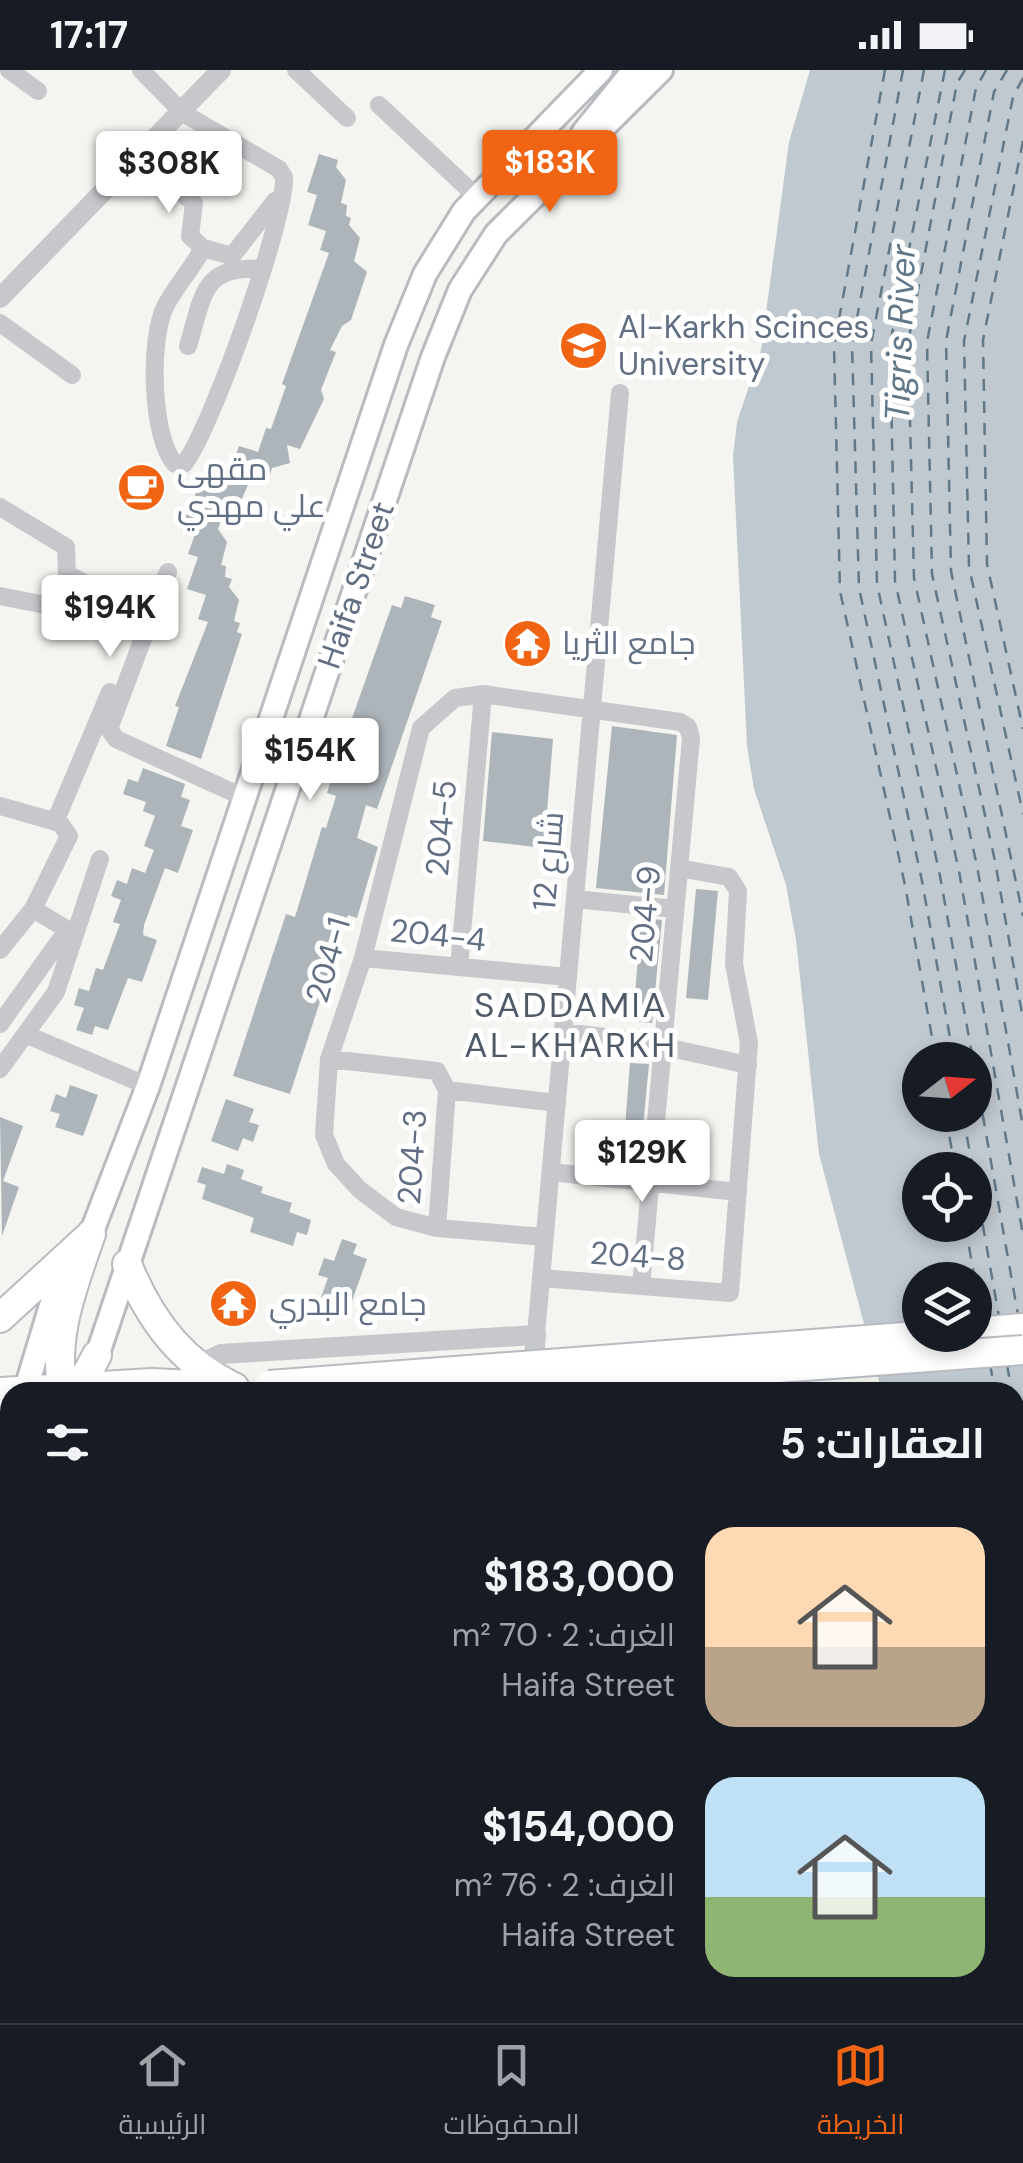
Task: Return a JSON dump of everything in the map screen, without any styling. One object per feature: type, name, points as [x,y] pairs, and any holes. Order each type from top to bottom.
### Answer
[{"type":"main road","name":"Haifa Street","points":[[17,1382],[53,1299],[90,1234],[148,1086],[396,345],[425,274],[464,212],[601,70]]},
{"type":"main road","points":[[565,162],[599,108],[634,70]]},
{"type":"main road","name":"Haifa Street","points":[[97,1355],[433,356],[460,290],[496,234],[661,70]]},
{"type":"main road","points":[[0,1318],[90,1234]]},
{"type":"main road","points":[[72,1382],[62,1329],[90,1234]]},
{"type":"main road","points":[[127,1264],[154,1317],[197,1364],[226,1382]]},
{"type":"main road","points":[[992,1331],[1023,1328]]},
{"type":"main road","points":[[309,1382],[902,1337]]},
{"type":"main road","points":[[586,1382],[1023,1350]]},
{"type":"main road","points":[[78,1382],[97,1355]]},
{"type":"street","points":[[9,70],[38,91]]},
{"type":"street","points":[[141,70],[182,113],[279,169],[284,188],[204,435],[184,464],[175,464],[165,453],[159,430],[157,344],[165,307],[204,248]]},
{"type":"street","points":[[0,298],[221,70]]},
{"type":"street","points":[[296,70],[347,118]]},
{"type":"street","points":[[379,106],[478,198]]},
{"type":"street","points":[[138,158],[194,202],[190,236],[204,248],[236,253],[284,188]]},
{"type":"street","points":[[188,346],[206,289],[217,274],[240,268],[260,269]]},
{"type":"street","points":[[0,323],[72,375]]},
{"type":"street","name":"شارع 12","points":[[536,1335],[620,393]]},
{"type":"street","points":[[0,507],[66,548],[66,572],[146,616]]},
{"type":"street","points":[[55,822],[166,569],[162,594],[110,729],[116,739],[245,798]]},
{"type":"street","points":[[0,596],[61,608],[82,582]]},
{"type":"street","points":[[483,694],[592,711]]},
{"type":"street","name":"204-1","points":[[483,694],[454,698],[421,728],[363,958],[329,1060],[324,1136],[336,1164],[360,1190],[396,1216],[438,1228],[545,1237]]},
{"type":"street","name":"204-5","points":[[459,967],[483,694]]},
{"type":"street","name":"204-9","points":[[592,711],[688,726],[641,1286]]},
{"type":"street","points":[[0,806],[66,826],[69,836],[33,909],[0,950]]},
{"type":"street","points":[[0,1069],[56,992],[100,859]]},
{"type":"street","points":[[551,1172],[738,1192],[749,1042],[734,964],[736,882],[679,868]]},
{"type":"street","points":[[575,898],[675,908]]},
{"type":"street","points":[[0,1024],[63,936],[63,927],[33,909]]},
{"type":"street","name":"204-4","points":[[363,958],[568,978]]},
{"type":"street","points":[[563,1032],[663,1046],[748,1065]]},
{"type":"street","points":[[26,1034],[148,1086]]},
{"type":"street","points":[[329,1060],[438,1071],[447,1090],[557,1103]]},
{"type":"street","name":"204-3","points":[[438,1228],[447,1090]]},
{"type":"street","name":"204-8","points":[[541,1278],[730,1293],[738,1192]]},
{"type":"street","points":[[184,1382],[197,1364],[221,1354],[536,1335],[531,1382]]},
{"type":"water","name":"Tigris River","points":[[810,70],[1023,70],[1023,1382],[879,1382],[819,1154],[796,940],[786,885],[754,789],[747,746],[733,456],[737,422],[761,350],[789,142]]},
{"type":"building","points":[[319,154],[338,160],[336,167],[346,180],[341,203],[347,205],[349,225],[360,238],[354,261],[367,272],[351,320],[342,326],[330,350],[336,352],[321,390],[324,399],[300,449],[287,445],[290,463],[272,468],[270,475],[264,473],[259,483],[250,480],[241,501],[226,506],[218,529],[227,542],[221,565],[226,566],[225,577],[232,579],[229,587],[239,600],[234,621],[240,623],[237,632],[242,634],[201,759],[166,746],[179,707],[175,706],[208,622],[198,619],[206,595],[187,589],[198,557],[188,554],[195,534],[180,529],[200,484],[211,487],[217,469],[230,473],[239,446],[258,452],[266,428],[271,429],[286,386],[282,384],[329,253],[320,250],[326,231],[308,225],[317,195],[307,192]]},
{"type":"building","points":[[405,596],[435,605],[431,617],[442,621],[377,809],[366,805],[357,838],[378,847],[357,918],[348,915],[290,1094],[233,1076],[286,914],[295,917],[322,827],[326,828],[336,796],[327,793],[392,605],[401,608]]},
{"type":"building","points":[[612,726],[677,735],[664,895],[596,888]]},
{"type":"building","points":[[492,732],[553,739],[544,848],[483,841]]},
{"type":"building","points":[[143,768],[185,784],[181,797],[190,800],[181,826],[193,830],[178,873],[165,868],[144,925],[143,935],[157,940],[142,982],[128,978],[108,1030],[95,1026],[92,1035],[76,1030],[84,1008],[74,1005],[79,988],[89,991],[96,968],[103,970],[120,924],[113,922],[121,900],[111,896],[117,880],[127,884],[132,868],[145,873],[154,850],[144,846],[155,816],[143,811],[146,802],[123,794],[128,779],[138,782]]},
{"type":"building","points":[[696,889],[718,891],[708,1000],[686,998]]},
{"type":"building","points":[[641,918],[662,920],[652,1023],[633,1021]]},
{"type":"building","points":[[630,1063],[649,1064],[639,1169],[622,1167]]},
{"type":"building","points":[[70,1085],[98,1095],[83,1136],[55,1127],[60,1114],[50,1111],[56,1094],[66,1098]]},
{"type":"building","points":[[226,1099],[254,1109],[249,1122],[259,1125],[253,1142],[243,1138],[238,1151],[211,1141]]},
{"type":"building","points":[[0,1117],[23,1126],[3,1181],[19,1187],[2,1236]]},
{"type":"building","points":[[227,1164],[244,1170],[241,1179],[263,1187],[261,1193],[292,1203],[289,1212],[311,1220],[307,1235],[297,1232],[293,1246],[250,1232],[254,1218],[202,1199],[206,1185],[197,1182],[202,1167],[224,1174]]},
{"type":"building","points":[[342,1239],[357,1244],[353,1254],[367,1259],[352,1301],[338,1296],[335,1306],[320,1300],[328,1278],[318,1275],[324,1258],[334,1261]]},
{"type":"ferry route","points":[[885,70],[834,346],[840,591],[905,885],[933,1042]]},
{"type":"ferry route","points":[[903,70],[852,345],[859,588],[922,881],[951,1042]]},
{"type":"ferry route","points":[[924,70],[871,344],[877,584],[940,876],[970,1042]]},
{"type":"ferry route","points":[[945,70],[890,344],[895,581],[959,871],[1023,1235]]},
{"type":"ferry route","points":[[965,70],[957,83],[908,343],[914,578],[977,866],[1023,1127]]},
{"type":"ferry route","points":[[986,70],[976,88],[927,342],[932,574],[995,861],[1023,1019]]},
{"type":"ferry route","points":[[1007,70],[994,92],[946,341],[951,571],[1023,916]]},
{"type":"ferry route","points":[[1023,78],[1013,97],[964,341],[969,567],[1023,814]]},
{"type":"ferry route","points":[[1023,141],[983,340],[987,564],[1023,729]]},
{"type":"ferry route","points":[[949,1132],[952,1152]]},
{"type":"ferry route","points":[[966,1132],[970,1152]]},
{"type":"ferry route","points":[[986,1132],[1018,1315]]},
{"type":"ferry route","points":[[968,1242],[972,1262]]},
{"type":"ferry route","points":[[986,1242],[999,1317]]},
{"type":"ferry route","points":[[990,1364],[993,1382]]},
{"type":"ferry route","points":[[1007,1365],[1010,1382]]},
{"type":"place","name":"Al-Karkh Scinces University","points":[[583,345]]},
{"type":"place","name":"مقهى علي مهدي","points":[[142,487]]},
{"type":"place","name":"جامع الثريا","points":[[527,643]]},
{"type":"place","name":"جامع البدري","points":[[234,1304]]},
{"type":"district","name":"SADDAMIA AL-KHARKH","points":[[571,1025]]}]
